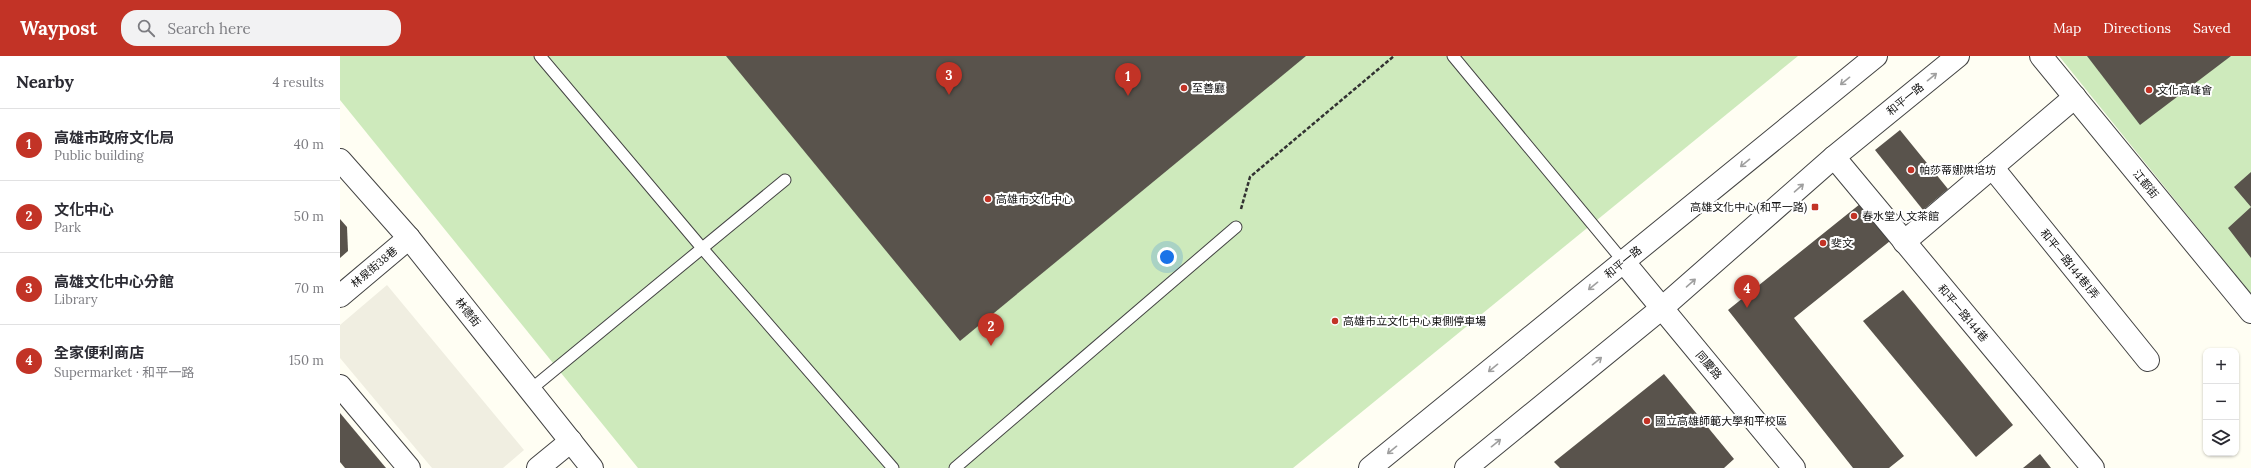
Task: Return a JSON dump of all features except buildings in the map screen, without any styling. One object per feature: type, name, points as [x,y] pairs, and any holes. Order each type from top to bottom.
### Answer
[{"type":"street","name":"和平一路","points":[[1370,468],[1876,56]]},
{"type":"street","name":"和平一路","points":[[1466,468],[1662,308],[1834,157],[1958,56]]},
{"type":"street","name":"江都街","points":[[2041,56],[2251,312]]},
{"type":"street","points":[[1904,242],[2075,98]]},
{"type":"street","name":"和平一路144巷","points":[[1834,157],[2093,468]]},
{"type":"street","name":"林德街","points":[[340,160],[409,238],[592,468]]},
{"type":"street","name":"和平一路144巷1弄","points":[[1992,168],[2148,360]]},
{"type":"street","name":"林泉街38巷","points":[[340,296],[409,238]]},
{"type":"street","name":"同慶路","points":[[1623,261],[1794,468]]},
{"type":"street","points":[[340,386],[409,468]]},
{"type":"street","points":[[538,468],[570,441]]},
{"type":"lane","points":[[540,56],[702,248],[893,468]]},
{"type":"lane","points":[[1452,56],[1623,261]]},
{"type":"lane","points":[[530,390],[785,180]]},
{"type":"lane","points":[[956,468],[1236,227]]},
{"type":"path","points":[[1236,227],[1250,177],[1394,56]]},
{"type":"green space","points":[[340,56],[1798,56],[1293,468],[638,468],[340,100]]},
{"type":"green space","points":[[2059,56],[2251,56],[2251,294]]},
{"type":"shaded area","points":[[387,285],[524,450],[503,468],[432,468],[340,358],[340,325]]},
{"type":"place","name":"至善廳","points":[[1184,88]]},
{"type":"place","name":"文化高峰會","points":[[2149,90]]},
{"type":"place","name":"高雄文化中心分館","points":[[949,95]]},
{"type":"place","name":"高雄市政府文化局","points":[[1128,96]]},
{"type":"place","name":"帕莎蒂娜烘培坊","points":[[1911,170]]},
{"type":"place","name":"高雄市文化中心","points":[[988,199]]},
{"type":"place","name":"高雄文化中心(和平一路)","points":[[1815,207]]},
{"type":"place","name":"春水堂人文茶館","points":[[1854,216]]},
{"type":"place","name":"斐文","points":[[1823,243]]},
{"type":"place","name":"全家便利商店","points":[[1747,308]]},
{"type":"place","name":"高雄市立文化中心東側停車場","points":[[1335,321]]},
{"type":"place","name":"文化中心","points":[[991,346]]},
{"type":"place","name":"國立高雄師範大學和平校區","points":[[1647,421]]}]
